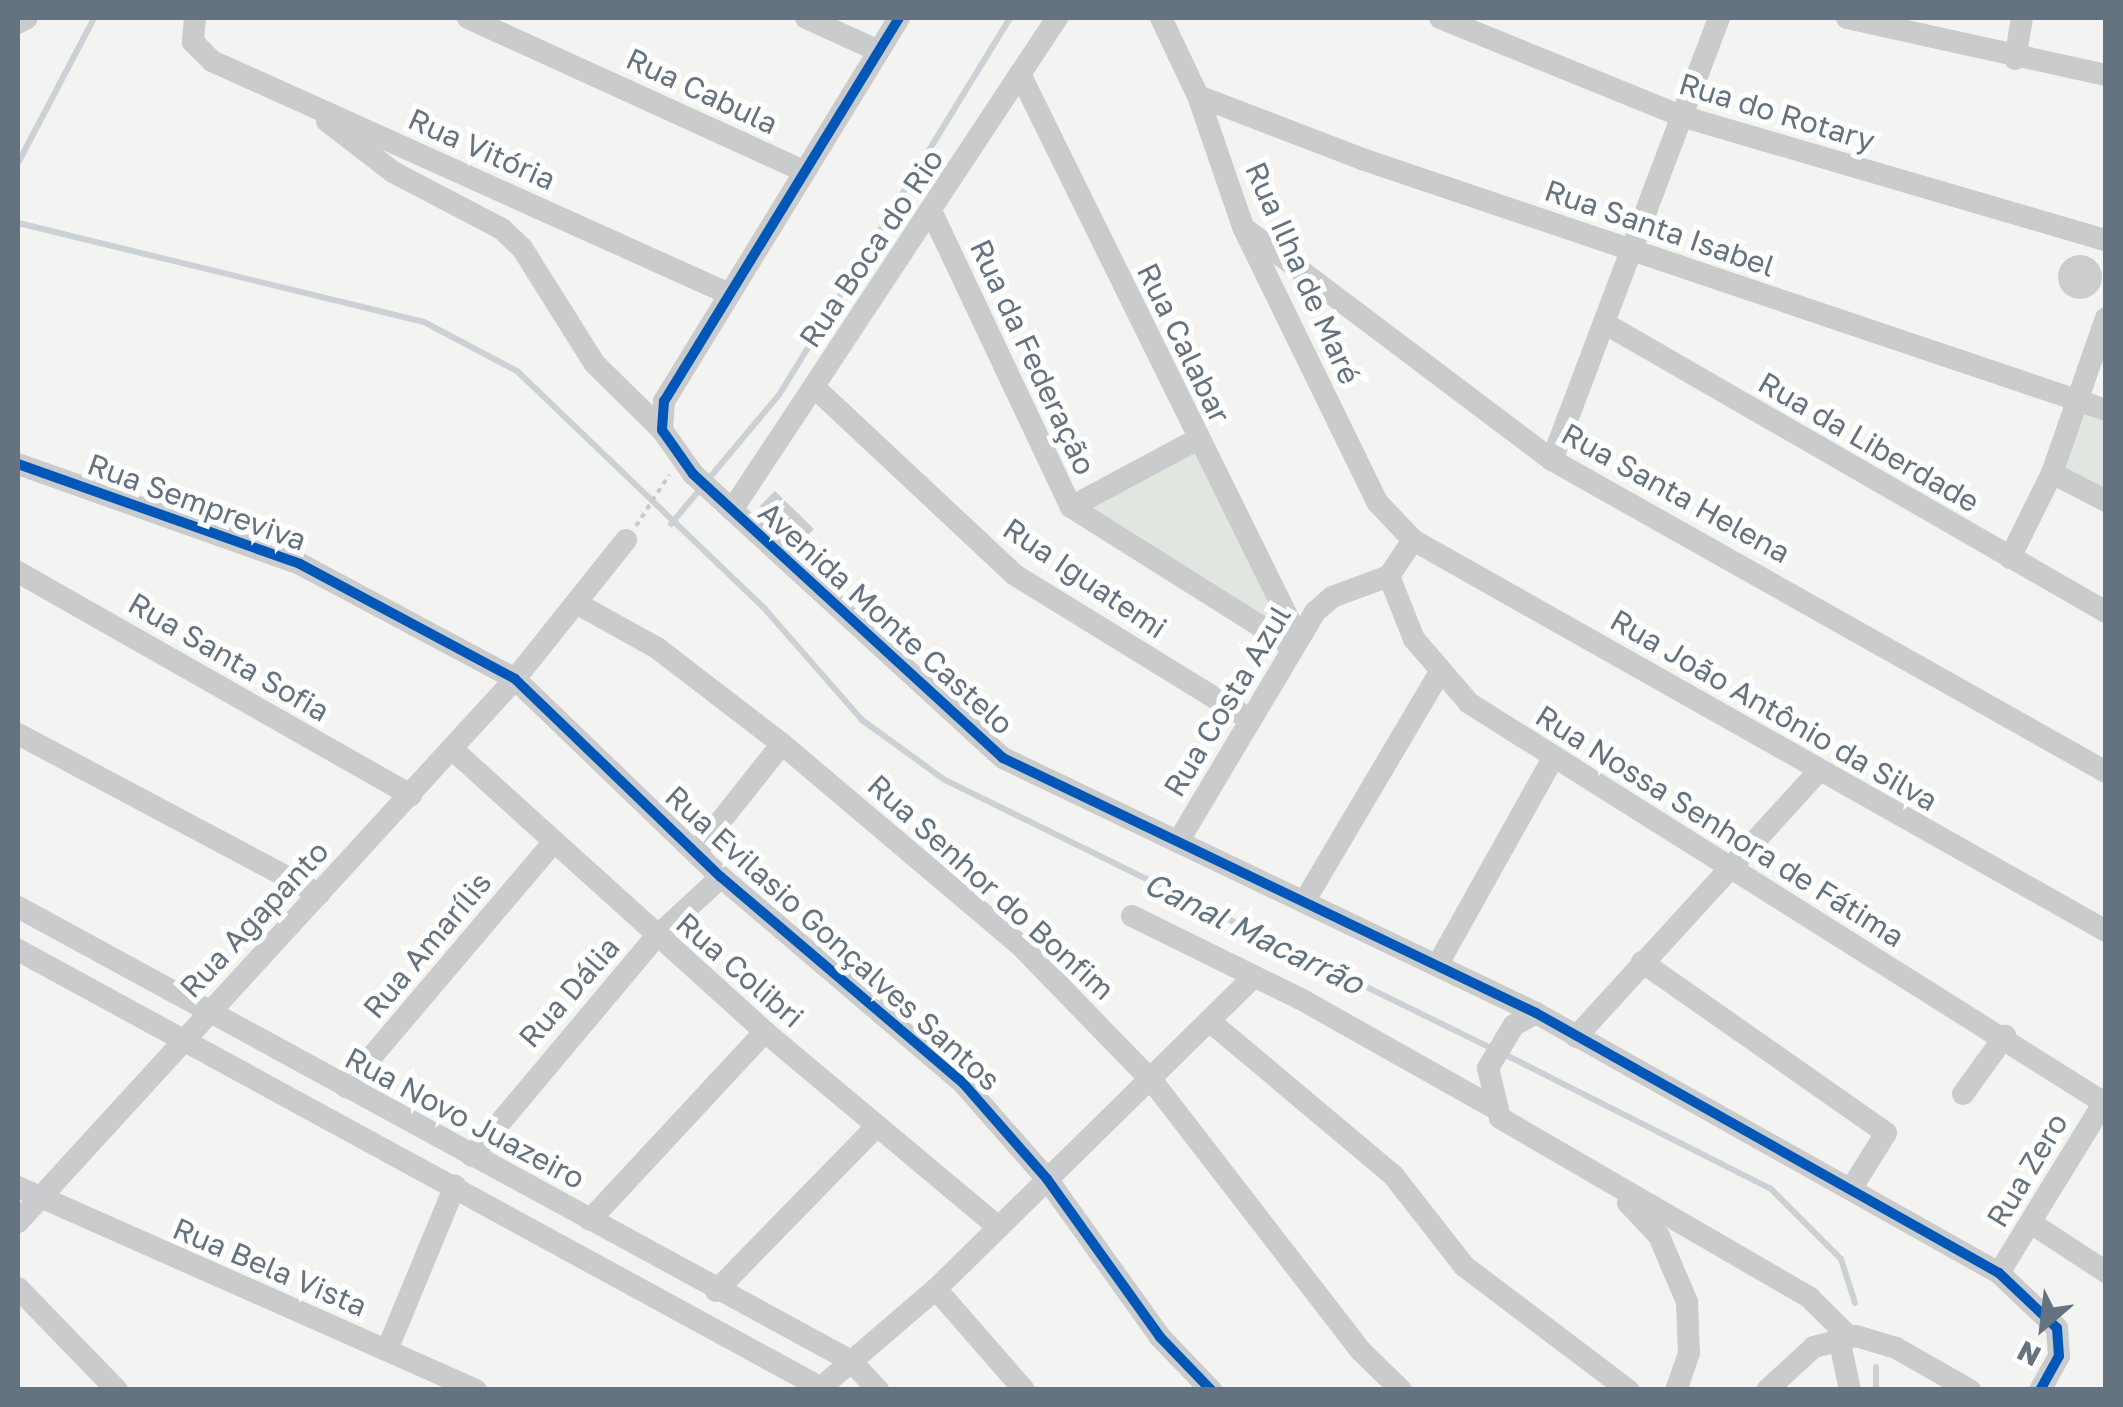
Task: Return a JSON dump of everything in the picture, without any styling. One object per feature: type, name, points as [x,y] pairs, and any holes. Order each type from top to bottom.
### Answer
[{"type":"street","points":[[18,23],[27,18]]},
{"type":"street","name":"Rua Vitória","points":[[195,18],[193,42],[212,61],[727,292]]},
{"type":"street","name":"Rua Cabula","points":[[468,18],[802,170]]},
{"type":"street","points":[[806,18],[879,50]]},
{"type":"street","points":[[662,430],[664,401],[802,170],[900,18]]},
{"type":"street","name":"Rua Boca do Rio","points":[[724,503],[814,388],[1057,18]]},
{"type":"street","name":"Rua Ilha de Maré","points":[[1160,18],[1198,96],[1243,227],[1377,502],[1413,540]]},
{"type":"street","name":"Rua do Rotary","points":[[1440,18],[1681,116],[2106,240]]},
{"type":"street","points":[[1552,460],[1719,18]]},
{"type":"street","points":[[2015,59],[2022,18]]},
{"type":"street","points":[[1863,19],[2015,59],[2106,75]]},
{"type":"street","name":"Rua Calabar","points":[[1020,74],[1294,641]]},
{"type":"street","name":"Rua Santa Isabel","points":[[1198,96],[1631,250],[2106,410]]},
{"type":"street","name":"Avenida Monte Castelo","points":[[308,104],[371,158],[502,228],[604,375],[662,430],[696,478],[1003,758],[1536,1013],[1852,1186],[1999,1273],[2057,1328],[2059,1356],[2040,1390]]},
{"type":"street","name":"Rua da Federação","points":[[932,213],[1070,507],[1294,641]]},
{"type":"street","name":"Rua Santa Helena","points":[[1243,227],[1552,460],[2106,772]]},
{"type":"street","points":[[2010,558],[2052,472],[2106,318]]},
{"type":"street","name":"Rua da Liberdade","points":[[1604,324],[2106,612]]},
{"type":"street","name":"Rua Iguatemi","points":[[814,388],[1015,575],[1249,719]]},
{"type":"street","points":[[1070,507],[1198,439]]},
{"type":"street","name":"Rua Sempreviva","points":[[18,464],[300,564],[515,679]]},
{"type":"street","points":[[2052,472],[2106,501]]},
{"type":"street","name":"Rua Agapanto","points":[[18,1222],[180,1040],[320,894],[515,679],[632,532]]},
{"type":"street","points":[[1389,576],[1413,540]]},
{"type":"street","name":"Rua João Antônio da Silva","points":[[1413,540],[2106,931]]},
{"type":"street","name":"Rua Santa Sofia","points":[[18,572],[411,795]]},
{"type":"street","name":"Rua Costa Azul","points":[[1178,842],[1294,641],[1332,597],[1389,576]]},
{"type":"street","name":"Rua Nossa Senhora de Fátima","points":[[1389,576],[1438,675],[1552,760],[1726,872],[2004,1036],[2105,1102]]},
{"type":"street","name":"Rua Senhor do Bonfim","points":[[576,603],[608,616],[782,744],[1020,946],[1153,1082],[1361,1350],[1401,1390]]},
{"type":"street","points":[[1304,902],[1438,675]]},
{"type":"street","name":"Rua Evilasio Gonçalves Santos","points":[[515,679],[720,876],[962,1083],[1047,1179],[1160,1337],[1211,1390]]},
{"type":"street","points":[[18,734],[320,894]]},
{"type":"street","points":[[696,852],[782,744]]},
{"type":"street","name":"Rua Colibri","points":[[452,749],[764,1032],[998,1226]]},
{"type":"street","points":[[1438,964],[1552,760]]},
{"type":"street","points":[[1576,1036],[1819,770]]},
{"type":"street","name":"Rua Amarílis","points":[[346,1087],[554,842]]},
{"type":"street","name":"Rua Dália","points":[[472,1156],[656,937],[720,876]]},
{"type":"street","name":"Rua Novo Juazeiro","points":[[18,907],[716,1291],[851,1361],[878,1390]]},
{"type":"street","points":[[1132,916],[1491,1106],[1586,1168],[1810,1298],[1848,1337],[1850,1390]]},
{"type":"street","points":[[18,950],[822,1388],[936,1289],[1212,1024],[1253,977]]},
{"type":"street","points":[[1642,962],[1886,1134],[1852,1186]]},
{"type":"street","points":[[1494,992],[1509,1012],[1508,1034]]},
{"type":"street","points":[[1491,1106],[1488,1068],[1508,1034],[1536,1013]]},
{"type":"street","points":[[1212,1024],[1393,1175],[1464,1266],[1628,1390]]},
{"type":"street","points":[[590,1220],[764,1032]]},
{"type":"street","points":[[1963,1094],[2004,1036]]},
{"type":"street","name":"Rua Zero","points":[[1999,1273],[2105,1102]]},
{"type":"street","points":[[716,1291],[877,1126]]},
{"type":"street","points":[[1586,1168],[1650,1224],[1673,1262],[1687,1302],[1688,1352],[1676,1390]]},
{"type":"street","points":[[386,1350],[455,1186]]},
{"type":"street","name":"Rua Bela Vista","points":[[18,1188],[39,1201],[476,1390]]},
{"type":"street","points":[[2030,1223],[2106,1272]]},
{"type":"street","points":[[18,1288],[117,1390]]},
{"type":"street","points":[[936,1289],[1024,1390]]},
{"type":"street","points":[[1767,1390],[1814,1347],[1848,1337],[1896,1348],[1970,1390]]},
{"type":"path","points":[[632,532],[658,491]]},
{"type":"shaded area","points":[[2079,410],[2105,420],[2105,496],[2058,472]]},
{"type":"shaded area","points":[[1195,447],[1290,637],[1078,509]]},
{"type":"building","points":[[2080,255],[2095,262],[2102,277],[2095,292],[2080,299],[2065,292],[2058,277],[2065,262]]},
{"type":"building","points":[[775,491],[814,529],[799,544],[760,506]]},
{"type":"waterway","points":[[18,163],[94,18]]},
{"type":"waterway","points":[[671,524],[779,395],[1010,18]]},
{"type":"waterway","name":"Canal Macarrão","points":[[18,223],[424,322],[517,371],[764,608],[862,720],[945,780],[1493,1049]]},
{"type":"waterway","name":"Canal Macarrão","points":[[1504,1054],[1771,1189],[1841,1259],[1855,1303]]},
{"type":"waterway","name":"Canal Macarrão","points":[[1876,1367],[1876,1390]]},
{"type":"cycle path","points":[[899,18],[664,401],[662,430],[693,474],[1003,758],[1536,1013],[1999,1273],[2057,1328],[2059,1356],[2040,1390]]},
{"type":"cycle path","points":[[18,464],[300,564],[515,679],[721,877],[963,1083],[1047,1179],[1160,1337],[1211,1390]]}]
